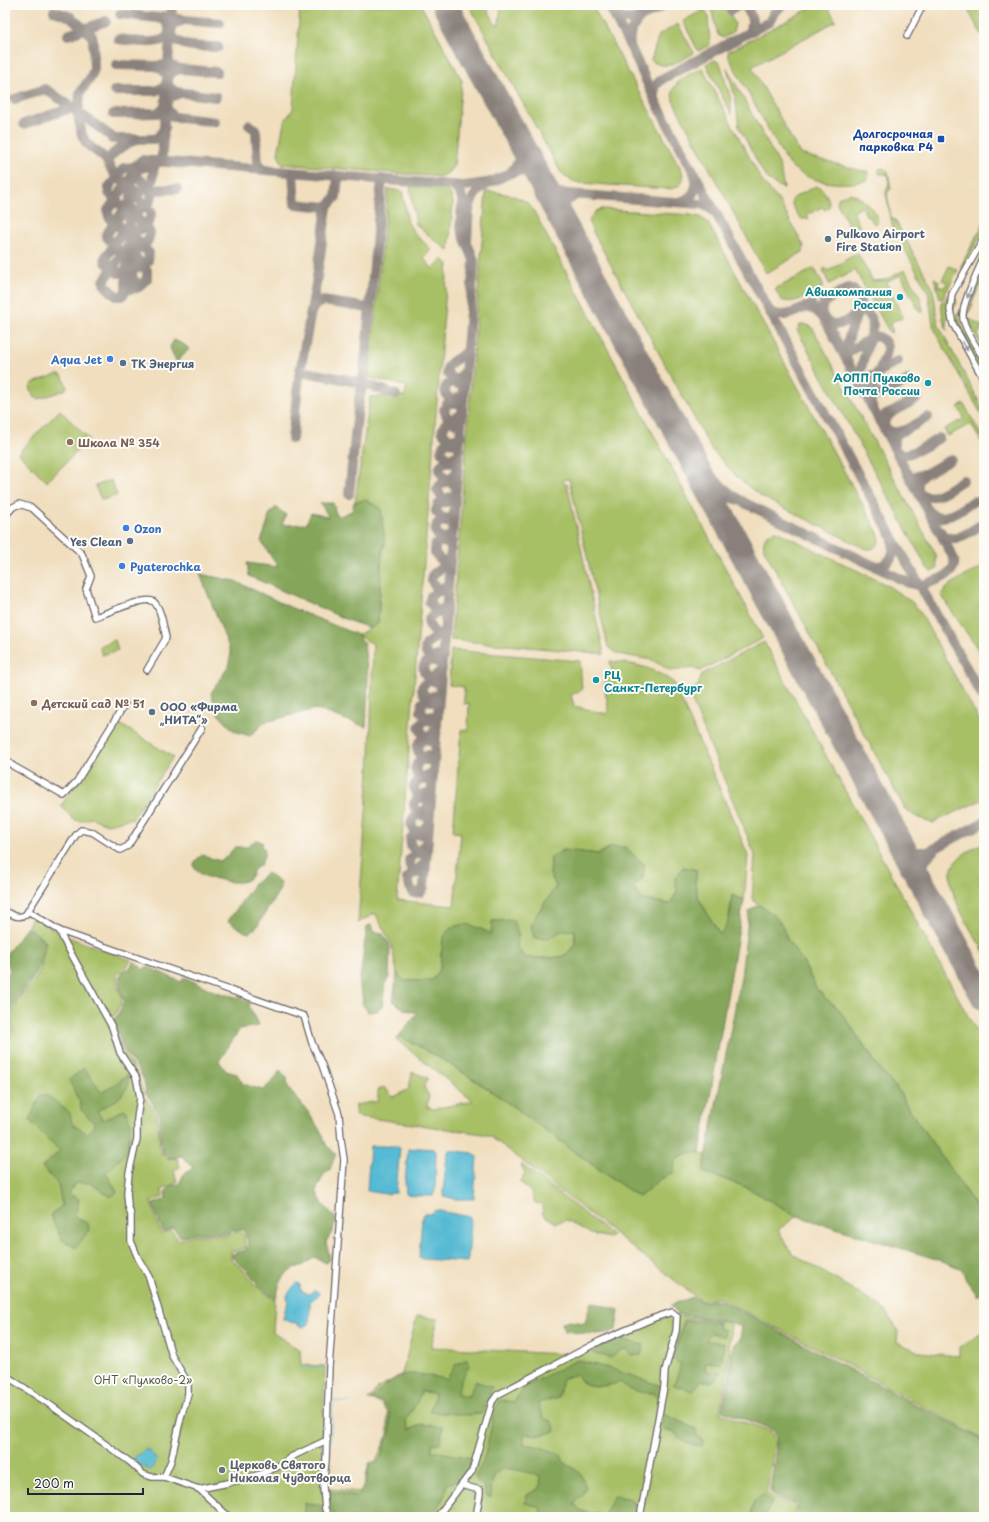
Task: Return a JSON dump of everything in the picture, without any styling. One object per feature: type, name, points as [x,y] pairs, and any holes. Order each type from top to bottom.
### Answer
[{"type":"street","points":[[907,36],[923,5]]},
{"type":"street","points":[[984,238],[951,297],[950,316],[984,380]]},
{"type":"street","points":[[984,257],[972,285],[965,305],[963,317],[967,328],[984,360]]},
{"type":"street","points":[[5,516],[13,507],[19,504],[32,508],[82,554],[91,576],[86,589],[95,617],[139,602],[150,600],[154,602],[158,608],[166,638],[147,670]]},
{"type":"street","points":[[5,759],[13,766],[64,795],[77,780],[125,704]]},
{"type":"street","points":[[5,911],[14,916],[23,917],[78,832],[81,830],[92,832],[120,850],[128,846],[202,728]]},
{"type":"street","points":[[28,911],[60,931],[304,1016],[312,1043],[322,1065],[339,1114],[344,1160],[329,1368],[323,1499],[325,1509],[329,1517]]},
{"type":"street","points":[[60,931],[112,1027],[120,1053],[136,1077],[140,1097],[136,1139],[129,1173],[127,1193],[131,1215],[131,1240],[138,1258],[149,1277],[172,1356],[188,1383],[188,1394],[171,1461],[164,1477]]},
{"type":"street","points":[[437,1517],[470,1475],[475,1464],[492,1402],[499,1393],[600,1341],[672,1312],[677,1316],[676,1331],[665,1371],[640,1517]]},
{"type":"street","points":[[5,1375],[101,1440],[143,1474],[164,1477],[199,1489],[225,1516]]},
{"type":"street","points":[[199,1489],[261,1474],[279,1466],[291,1457],[326,1440]]},
{"type":"street","points":[[462,1485],[480,1490],[476,1517]]},
{"type":"green space","points":[[300,5],[421,5],[462,80],[454,165],[447,174],[442,176],[430,176],[282,164],[278,154],[284,122],[293,109]]},
{"type":"green space","points":[[469,5],[485,5],[496,25],[499,24],[501,5],[592,5],[682,171],[683,179],[679,186],[667,189],[580,183],[564,176]]},
{"type":"green space","points":[[710,5],[725,5],[735,24],[733,32],[723,38],[718,35]]},
{"type":"green space","points":[[816,5],[827,5],[836,21],[752,67],[800,154],[862,171],[868,171],[868,180],[844,183],[820,181],[808,177],[789,164],[728,56],[728,52]]},
{"type":"green space","points":[[965,5],[979,5],[984,12],[984,39]]},
{"type":"green space","points":[[705,9],[708,15],[710,45],[698,51],[683,21]]},
{"type":"green space","points":[[678,24],[694,53],[673,64],[667,65],[662,65],[651,60],[659,35]]},
{"type":"green space","points":[[715,60],[720,63],[731,100],[731,114],[706,64]]},
{"type":"green space","points":[[702,68],[762,181],[779,201],[804,246],[803,252],[766,273],[673,101],[672,94],[677,84],[681,80]]},
{"type":"green space","points":[[727,68],[779,164],[784,188],[774,184],[765,176],[739,127],[735,97]]},
{"type":"green space","points":[[883,168],[888,171],[891,189],[887,193],[891,218],[886,193],[889,183],[887,174],[879,174],[879,169]]},
{"type":"green space","points":[[410,185],[444,188],[450,194],[453,203],[449,251],[416,224]]},
{"type":"green space","points":[[816,186],[826,194],[829,201],[829,207],[825,210],[822,207],[807,215],[809,219],[802,219],[799,217],[792,205],[792,200]]},
{"type":"green space","points":[[388,189],[402,191],[408,223],[415,234],[431,249],[424,259],[433,269],[442,259],[448,264],[397,900],[454,906],[461,833],[453,832],[461,730],[468,730],[469,703],[464,704],[464,687],[449,685],[451,650],[580,661],[582,690],[571,695],[574,706],[607,714],[608,706],[604,685],[612,671],[610,661],[644,667],[659,673],[674,683],[748,855],[744,900],[732,896],[728,924],[720,935],[698,897],[695,883],[697,870],[683,867],[675,878],[677,892],[670,904],[642,900],[633,888],[642,878],[611,847],[599,854],[563,850],[550,874],[556,886],[531,924],[534,938],[548,939],[561,931],[575,930],[575,944],[567,954],[563,956],[553,958],[525,958],[517,947],[518,933],[491,934],[479,928],[441,952],[440,968],[433,980],[405,981],[397,973],[391,943],[375,913],[358,923],[370,758],[373,644],[358,635],[378,623],[382,554],[385,543],[355,502],[370,397],[405,396],[407,386],[369,378]]},
{"type":"green space","points":[[486,191],[517,197],[532,208],[763,638],[700,671],[693,668],[671,671],[652,660],[618,654],[608,647],[569,479],[563,480],[564,484],[567,484],[604,654],[451,640]]},
{"type":"green space","points":[[850,193],[867,204],[878,220],[877,223],[874,224],[869,216],[867,217],[863,209],[866,208],[864,206],[853,212],[862,231],[856,233],[853,233],[837,203],[838,198]]},
{"type":"green space","points":[[602,209],[691,215],[700,217],[708,223],[878,533],[880,540],[878,545],[872,549],[864,548],[762,497],[738,478],[711,449],[593,232],[589,223],[590,218],[596,211]]},
{"type":"green space","points":[[891,218],[895,220],[932,287],[939,326],[984,411],[984,419],[939,339],[933,325],[928,292],[893,228]]},
{"type":"green space","points":[[984,222],[984,231],[961,269],[960,268]]},
{"type":"green space","points":[[857,253],[873,281],[884,280],[905,270],[920,297],[923,310],[921,313],[901,275],[886,282],[903,317],[899,320],[898,319],[891,322],[890,325],[893,331],[890,333],[855,270],[829,284],[823,270],[825,268],[828,271]]},
{"type":"green space","points":[[949,266],[958,270],[942,300],[934,278],[939,281],[938,286],[944,288],[947,282],[942,280]]},
{"type":"green space","points":[[984,267],[984,285],[981,284],[971,304],[973,305],[966,317]]},
{"type":"green space","points":[[813,269],[816,271],[824,287],[798,300],[781,300],[775,289]]},
{"type":"green space","points":[[947,296],[957,300],[957,303],[946,321],[947,330],[943,320],[941,302],[945,301]]},
{"type":"green space","points":[[959,312],[963,328],[984,366],[984,377],[955,326],[954,317]]},
{"type":"green space","points":[[966,317],[982,326],[978,336],[984,350]]},
{"type":"green space","points":[[805,324],[812,327],[936,555],[937,569],[931,572],[927,568],[797,330],[800,325]]},
{"type":"green space","points":[[174,340],[185,345],[189,349],[178,361],[175,360],[170,347]]},
{"type":"green space","points":[[58,374],[62,375],[67,387],[65,390],[39,399],[34,397],[30,387],[33,383]]},
{"type":"green space","points":[[964,404],[984,440],[984,447],[971,424],[948,436],[944,429],[964,418],[958,407]]},
{"type":"green space","points":[[60,410],[89,439],[47,482],[18,453]]},
{"type":"green space","points":[[111,480],[117,495],[103,500],[101,499],[95,486]]},
{"type":"green space","points":[[366,500],[381,509],[385,543],[382,554],[378,623],[371,628],[352,622],[249,576],[247,563],[278,567],[261,541],[269,515],[276,507],[286,515],[282,525],[306,524],[311,513],[329,517],[320,503],[333,503],[337,517],[352,511],[354,502]]},
{"type":"green space","points":[[776,531],[887,585],[912,602],[920,612],[984,729],[984,799],[932,823],[915,816],[905,809],[764,549],[764,539],[770,533]]},
{"type":"green space","points":[[984,566],[984,604],[979,606],[984,615],[984,658],[942,595],[954,582]]},
{"type":"green space","points":[[200,574],[235,581],[292,608],[358,635],[364,644],[368,677],[366,727],[316,709],[265,722],[250,736],[234,731],[218,714],[211,693],[228,667],[231,653]]},
{"type":"green space","points":[[115,640],[118,650],[102,655],[99,646]]},
{"type":"green space","points":[[764,642],[984,1045],[984,1218],[906,1105],[900,1092],[880,1070],[837,1007],[825,998],[816,988],[803,962],[787,939],[782,925],[752,899],[755,855],[688,691],[698,686],[702,674]]},
{"type":"green space","points":[[118,723],[173,757],[133,818],[107,824],[92,818],[81,821],[74,820],[61,806],[71,791],[81,780]]},
{"type":"green space","points":[[258,840],[263,843],[261,847],[265,849],[262,861],[257,868],[254,869],[252,875],[244,881],[233,882],[205,876],[193,866],[196,860],[202,855],[220,861],[235,847],[248,847],[250,844]]},
{"type":"green space","points":[[984,843],[984,952],[966,921],[954,896],[951,884],[951,873],[954,864],[960,857]]},
{"type":"green space","points":[[611,847],[625,847],[645,865],[642,879],[633,888],[643,900],[670,904],[677,892],[675,878],[683,867],[697,870],[695,883],[698,897],[720,935],[726,926],[729,916],[732,895],[744,900],[700,1153],[693,1152],[681,1156],[675,1160],[674,1172],[659,1180],[639,1197],[492,1092],[431,1053],[399,1036],[417,1013],[404,1009],[393,1001],[397,973],[405,981],[433,980],[440,968],[443,938],[451,927],[466,924],[491,934],[492,921],[513,920],[518,933],[517,947],[525,958],[553,958],[567,954],[575,944],[575,930],[561,931],[548,939],[534,938],[531,924],[556,886],[550,874],[551,858],[563,850],[599,854]]},
{"type":"green space","points":[[267,873],[280,883],[280,889],[256,928],[249,933],[245,932],[228,921],[254,884]]},
{"type":"green space","points":[[759,905],[773,914],[782,925],[787,939],[803,962],[816,988],[825,998],[837,1007],[880,1070],[900,1092],[906,1105],[984,1218],[984,1289],[978,1296],[966,1280],[962,1269],[945,1262],[797,1216],[746,1187],[703,1172],[741,977],[749,911]]},
{"type":"green space","name":"ОНТ «Пулково-2»","points":[[32,917],[65,936],[131,960],[124,971],[117,974],[117,985],[123,1000],[111,1021],[124,1053],[138,1075],[143,1095],[157,1114],[160,1149],[164,1157],[169,1159],[177,1158],[180,1167],[174,1170],[177,1182],[162,1190],[163,1197],[151,1202],[161,1234],[171,1230],[179,1240],[193,1235],[228,1235],[239,1231],[245,1236],[245,1248],[231,1252],[231,1259],[245,1271],[255,1285],[275,1300],[273,1333],[300,1350],[301,1365],[325,1366],[321,1488],[359,1492],[364,1485],[369,1463],[376,1461],[388,1433],[388,1413],[381,1403],[368,1400],[377,1389],[402,1374],[417,1316],[438,1319],[431,1347],[579,1355],[622,1334],[671,1315],[731,1323],[728,1371],[720,1413],[771,1431],[775,1441],[767,1492],[774,1499],[797,1505],[792,1517],[5,1517],[5,1044],[14,1031],[10,1016],[40,971],[46,942],[28,926]]},
{"type":"green space","points":[[371,925],[373,931],[382,933],[389,943],[390,950],[389,977],[385,984],[382,1007],[377,1011],[368,1012],[362,1003],[363,999],[359,985],[367,926]]},
{"type":"green space","points":[[27,927],[45,942],[38,970],[8,1016],[12,1031],[5,1040],[5,977],[10,971],[5,956]]},
{"type":"green space","points":[[134,961],[144,970],[147,966],[181,982],[184,977],[216,992],[244,999],[250,1003],[249,1007],[257,1020],[258,1026],[240,1029],[219,1061],[226,1071],[237,1074],[243,1084],[263,1090],[275,1079],[280,1070],[287,1078],[288,1087],[308,1112],[323,1135],[326,1145],[336,1154],[330,1169],[327,1173],[325,1172],[316,1191],[323,1204],[336,1218],[333,1230],[326,1242],[330,1258],[326,1263],[314,1257],[304,1265],[295,1268],[286,1274],[280,1283],[276,1299],[260,1287],[246,1269],[233,1258],[232,1254],[246,1250],[247,1247],[247,1237],[242,1230],[232,1230],[229,1233],[193,1233],[181,1237],[173,1228],[163,1232],[153,1204],[166,1199],[165,1192],[171,1186],[179,1184],[184,1174],[193,1168],[182,1156],[169,1158],[164,1153],[160,1137],[160,1115],[145,1093],[142,1076],[125,1051],[114,1021],[125,1001],[119,985],[120,975],[130,968]]},
{"type":"green space","points":[[399,1036],[431,1053],[492,1092],[639,1197],[659,1180],[674,1172],[674,1160],[678,1157],[693,1152],[706,1155],[703,1172],[746,1187],[797,1216],[778,1230],[793,1254],[882,1307],[898,1330],[897,1342],[919,1352],[959,1356],[959,1347],[984,1332],[984,1440],[839,1360],[718,1298],[701,1301],[490,1136],[355,1116],[356,1105],[378,1101],[378,1090],[384,1087],[393,1097],[409,1089],[412,1072],[428,1078],[424,1087],[429,1096],[427,1107],[433,1109],[473,1101],[396,1039]]},
{"type":"green space","points":[[84,1068],[101,1092],[114,1086],[128,1074],[128,1087],[118,1099],[97,1111],[103,1120],[125,1109],[131,1123],[128,1150],[106,1173],[117,1192],[111,1197],[90,1183],[75,1183],[69,1194],[79,1199],[75,1216],[88,1224],[89,1230],[76,1248],[62,1240],[50,1215],[62,1206],[58,1184],[42,1167],[60,1151],[29,1120],[41,1095],[48,1096],[70,1113],[72,1124],[88,1134],[95,1124],[81,1110],[80,1103],[69,1080]]},
{"type":"green space","points":[[521,1164],[613,1235],[610,1238],[591,1234],[567,1220],[556,1223],[543,1215],[542,1204],[535,1203],[531,1192],[520,1182],[525,1174]]},
{"type":"green space","points":[[693,1297],[702,1302],[716,1300],[733,1307],[984,1441],[984,1517],[794,1517],[799,1504],[775,1497],[770,1491],[777,1442],[774,1431],[722,1411],[730,1373],[732,1348],[740,1339],[742,1327],[731,1322],[678,1314],[671,1305]]},
{"type":"green space","points":[[591,1302],[619,1310],[616,1330],[597,1334],[564,1331],[562,1323],[569,1321],[585,1323]]},
{"type":"green space","points":[[684,1320],[719,1323],[718,1328],[725,1330],[724,1337],[712,1333],[705,1340],[724,1343],[721,1364],[709,1362],[704,1365],[708,1372],[721,1372],[714,1382],[701,1381],[693,1391],[674,1385],[681,1364],[673,1360]]},
{"type":"green space","points":[[620,1339],[644,1345],[641,1355],[631,1355],[626,1349],[619,1351],[611,1358],[593,1353],[597,1347]]},
{"type":"green space","points":[[467,1359],[469,1366],[460,1382],[457,1394],[469,1396],[475,1381],[492,1387],[486,1406],[481,1414],[467,1415],[430,1412],[435,1394],[421,1391],[417,1402],[406,1421],[409,1430],[422,1424],[443,1427],[440,1443],[432,1444],[432,1451],[472,1458],[471,1469],[466,1477],[447,1484],[445,1494],[441,1502],[429,1517],[335,1517],[328,1502],[330,1492],[358,1496],[366,1485],[369,1465],[377,1463],[381,1458],[384,1446],[390,1434],[390,1413],[382,1401],[371,1400],[386,1385],[399,1376],[414,1374],[447,1379],[455,1365]]},
{"type":"green space","points":[[577,1360],[616,1370],[661,1386],[661,1392],[657,1397],[654,1393],[636,1391],[628,1388],[620,1382],[606,1386],[591,1386],[582,1382],[577,1374],[562,1379],[558,1398],[538,1403],[544,1419],[551,1421],[556,1431],[541,1435],[524,1434],[524,1444],[540,1447],[561,1454],[563,1461],[581,1474],[586,1487],[582,1495],[574,1503],[581,1511],[603,1515],[611,1503],[613,1496],[628,1498],[636,1504],[636,1517],[541,1517],[540,1507],[525,1503],[527,1495],[540,1488],[541,1477],[516,1470],[503,1469],[495,1474],[491,1486],[491,1497],[485,1496],[484,1486],[478,1482],[475,1477],[485,1456],[493,1415],[499,1400],[514,1402],[524,1387]]},
{"type":"green space","points":[[664,1414],[696,1429],[697,1436],[703,1441],[702,1446],[687,1443],[675,1433],[664,1430],[661,1423]]},
{"type":"green space","points":[[764,1494],[772,1502],[766,1515],[767,1517],[750,1517],[754,1500]]},
{"type":"green space","points":[[305,1503],[319,1504],[325,1517],[305,1517]]},
{"type":"water","points":[[370,1146],[400,1147],[396,1193],[386,1194],[367,1191]]},
{"type":"water","points":[[408,1149],[434,1149],[436,1151],[435,1189],[433,1196],[415,1196],[406,1194],[405,1183]]},
{"type":"water","points":[[449,1150],[473,1153],[477,1156],[474,1199],[455,1199],[444,1196],[443,1193],[447,1155]]},
{"type":"water","points":[[435,1210],[470,1217],[471,1223],[467,1262],[423,1259],[419,1257],[422,1218],[424,1214],[431,1214]]},
{"type":"water","points":[[297,1283],[300,1284],[300,1290],[309,1294],[315,1290],[319,1293],[319,1295],[310,1301],[309,1324],[303,1327],[294,1322],[293,1323],[283,1319],[288,1303],[287,1295]]},
{"type":"water","points":[[147,1449],[157,1460],[154,1466],[149,1470],[134,1460],[136,1456]]},
{"type":"waterway","points":[[301,1369],[302,1367],[326,1368]]},
{"type":"waterway","points":[[330,1443],[333,1401],[350,1402]]},
{"type":"taxiway","points":[[127,227],[120,227],[114,223],[109,217],[108,210],[137,170],[155,165],[158,163],[162,155],[172,5]]},
{"type":"taxiway","points":[[608,5],[632,50],[655,100],[717,215],[892,536],[984,699]]},
{"type":"taxiway","points":[[612,12],[618,17],[631,19],[638,18],[664,5]]},
{"type":"taxiway","points":[[731,10],[739,5]]},
{"type":"taxiway","points":[[745,5],[752,19],[752,26],[748,33],[769,22],[774,13],[782,5]]},
{"type":"taxiway","points":[[54,11],[71,17],[92,36],[94,69],[91,77],[80,93],[78,115],[82,135],[87,144],[106,159]]},
{"type":"taxiway","points":[[120,14],[158,18],[164,16]]},
{"type":"taxiway","points":[[118,39],[146,42],[160,41],[169,34],[169,25],[163,19],[158,18]]},
{"type":"taxiway","points":[[179,18],[184,20],[220,23]]},
{"type":"taxiway","points":[[630,45],[632,30],[640,18]]},
{"type":"taxiway","points":[[184,20],[175,24],[170,31],[173,37],[178,41],[190,46],[218,47]]},
{"type":"taxiway","points":[[68,35],[106,21]]},
{"type":"taxiway","points":[[655,98],[655,86],[662,79],[748,33]]},
{"type":"taxiway","points":[[116,65],[161,65]]},
{"type":"taxiway","points":[[114,91],[155,91],[160,89],[164,86],[167,79],[164,72],[156,66]]},
{"type":"taxiway","points":[[175,67],[180,69],[217,72]]},
{"type":"taxiway","points":[[180,69],[172,72],[167,80],[170,88],[176,92],[216,97]]},
{"type":"taxiway","points":[[15,99],[45,89],[75,109]]},
{"type":"taxiway","points":[[180,93],[170,97],[166,104],[168,111],[174,117],[215,122]]},
{"type":"taxiway","points":[[113,114],[157,113],[164,108],[166,103]]},
{"type":"taxiway","points":[[24,124],[72,108],[112,137]]},
{"type":"taxiway","points":[[249,125],[255,129],[256,132],[258,164],[263,170]]},
{"type":"taxiway","points":[[112,139],[154,139],[158,137],[165,128]]},
{"type":"taxiway","points":[[511,172],[519,160],[517,137]]},
{"type":"taxiway","points":[[129,182],[125,182],[119,178],[107,162],[109,158],[120,148],[136,140]]},
{"type":"taxiway","points":[[127,267],[124,272],[118,273],[106,262],[105,258],[129,224],[133,169],[142,160],[463,186],[491,182],[509,173],[524,171],[533,175],[556,193],[702,204],[715,212]]},
{"type":"taxiway","points":[[126,284],[130,289],[137,288],[147,279],[147,270],[129,250],[129,224],[132,230],[143,228],[150,218],[151,211],[134,194],[131,187],[135,191],[141,192],[152,182],[154,165]]},
{"type":"taxiway","points":[[119,204],[109,193],[109,187],[124,168],[134,167]]},
{"type":"taxiway","points":[[293,173],[295,204],[327,207]]},
{"type":"taxiway","points":[[128,245],[132,249],[139,249],[147,243],[150,233],[146,226],[134,215],[130,207],[135,211],[140,210],[146,206],[152,197],[149,188],[134,174]]},
{"type":"taxiway","points":[[679,202],[684,201],[693,193],[696,185],[695,175]]},
{"type":"taxiway","points":[[338,176],[336,197],[327,207],[316,284],[299,377],[305,372],[363,383],[396,395]]},
{"type":"taxiway","points":[[349,494],[359,399],[363,383],[382,179]]},
{"type":"taxiway","points":[[467,240],[468,216],[472,201],[480,189],[487,184]]},
{"type":"taxiway","points":[[426,862],[474,262],[461,227],[461,194],[451,185]]},
{"type":"taxiway","points":[[151,190],[177,189]]},
{"type":"taxiway","points":[[559,215],[560,206],[576,195]]},
{"type":"taxiway","points":[[118,250],[106,235],[131,200]]},
{"type":"taxiway","points":[[129,228],[131,234],[149,253],[148,261],[138,268]]},
{"type":"taxiway","points":[[128,245],[126,291],[122,296],[116,296],[104,284],[104,281],[128,245]]},
{"type":"taxiway","points":[[133,261],[132,277],[139,287]]},
{"type":"taxiway","points":[[847,360],[846,355],[848,343],[851,331],[855,319],[857,314],[860,305],[857,293],[849,288],[827,300],[822,309],[822,315],[826,321],[831,324],[841,324],[850,319],[854,316],[858,313],[863,311],[869,315],[873,325],[859,376],[860,383]]},
{"type":"taxiway","points":[[311,312],[315,305],[323,301],[369,308]]},
{"type":"taxiway","points":[[769,311],[775,314],[785,315],[812,305]]},
{"type":"taxiway","points":[[681,439],[719,484],[737,498],[909,583],[920,586],[939,579],[952,570],[954,559],[824,318],[815,310],[805,307]]},
{"type":"taxiway","points":[[841,347],[851,350],[875,336],[883,339],[886,343],[887,351],[870,395],[871,403]]},
{"type":"taxiway","points":[[457,384],[447,373],[447,369],[452,362],[462,356],[467,350]]},
{"type":"taxiway","points":[[877,373],[898,361]]},
{"type":"taxiway","points":[[463,397],[460,403],[453,403],[445,391],[448,384],[457,379],[465,371]]},
{"type":"taxiway","points":[[870,376],[866,381],[864,389],[867,394],[872,395],[884,393],[908,380]]},
{"type":"taxiway","points":[[292,439],[299,377]]},
{"type":"taxiway","points":[[457,398],[447,404],[444,410],[447,417],[455,423],[458,423],[462,418]]},
{"type":"taxiway","points":[[886,414],[891,413],[918,398]]},
{"type":"taxiway","points":[[891,413],[885,420],[884,428],[895,432],[906,430],[928,417]]},
{"type":"taxiway","points":[[455,417],[445,424],[442,431],[452,443],[460,439]]},
{"type":"taxiway","points":[[900,432],[895,438],[894,445],[896,451],[901,454],[915,452],[939,438]]},
{"type":"taxiway","points":[[454,438],[443,445],[441,451],[450,462],[455,463],[458,459]]},
{"type":"taxiway","points":[[451,483],[446,481],[439,470],[441,465],[452,457]]},
{"type":"taxiway","points":[[917,476],[927,473],[951,459]]},
{"type":"taxiway","points":[[455,499],[451,502],[445,502],[437,490],[441,484],[453,476],[457,471]]},
{"type":"taxiway","points":[[924,474],[918,481],[918,491],[928,497],[947,491],[963,480]]},
{"type":"taxiway","points":[[450,497],[438,505],[436,511],[445,522],[451,522],[454,518]]},
{"type":"taxiway","points":[[719,510],[724,498],[730,497],[739,500]]},
{"type":"taxiway","points":[[930,513],[935,516],[946,516],[958,511],[974,501]]},
{"type":"taxiway","points":[[447,518],[437,524],[435,531],[445,543],[449,542],[452,538]]},
{"type":"taxiway","points":[[941,532],[945,536],[956,538],[968,533],[984,523]]},
{"type":"taxiway","points":[[447,537],[435,545],[435,553],[442,562],[446,563],[450,558]]},
{"type":"taxiway","points":[[874,566],[880,566],[891,559],[893,540]]},
{"type":"taxiway","points":[[448,587],[446,590],[440,591],[434,585],[432,576],[450,560]]},
{"type":"taxiway","points":[[444,587],[431,596],[429,602],[438,613],[443,613],[446,610]]},
{"type":"taxiway","points":[[442,609],[431,616],[429,619],[429,625],[435,633],[441,634],[445,630]]},
{"type":"taxiway","points":[[443,657],[439,662],[436,662],[428,656],[425,647],[429,642],[442,635],[445,630]]},
{"type":"taxiway","points":[[436,682],[428,677],[424,672],[424,667],[425,664],[437,656]]},
{"type":"taxiway","points":[[439,696],[435,701],[431,701],[422,690],[425,683],[442,669]]},
{"type":"taxiway","points":[[433,696],[422,703],[421,711],[430,721],[436,719],[438,716]]},
{"type":"taxiway","points":[[430,741],[425,738],[419,727],[423,721],[431,716]]},
{"type":"taxiway","points":[[434,755],[431,760],[425,760],[419,754],[417,748],[420,742],[432,734],[437,728]]},
{"type":"taxiway","points":[[428,755],[418,762],[415,769],[417,774],[423,780],[430,780],[432,776]]},
{"type":"taxiway","points":[[427,775],[419,780],[414,788],[422,799],[428,798],[431,795]]},
{"type":"taxiway","points":[[424,794],[416,801],[414,807],[424,816]]},
{"type":"taxiway","points":[[422,835],[414,829],[411,821],[430,806]]},
{"type":"taxiway","points":[[900,843],[915,852],[928,852],[984,822]]},
{"type":"taxiway","points":[[421,854],[418,854],[411,846],[410,839],[429,824]]},
{"type":"taxiway","points":[[420,873],[416,873],[410,867],[409,860],[428,841]]},
{"type":"taxiway","points":[[923,884],[923,865],[935,849]]},
{"type":"taxiway","points":[[426,862],[424,887],[421,892],[414,893],[412,892],[407,879],[426,862]]},
{"type":"runway","points":[[445,5],[984,997]]},
{"type":"place","name":"Долгосрочная парковка P4","points":[[941,139]]},
{"type":"place","name":"Pulkovo Airport Fire Station","points":[[828,239]]},
{"type":"place","name":"Авиакомпания Россия","points":[[900,297]]},
{"type":"place","name":"Aqua Jet","points":[[110,359]]},
{"type":"place","name":"ТК Энергия","points":[[123,363]]},
{"type":"place","name":"АОПП Пулково Почта России","points":[[928,383]]},
{"type":"place","name":"Школа № 354","points":[[70,442]]},
{"type":"place","name":"Ozon","points":[[126,528]]},
{"type":"place","name":"Yes Clean","points":[[130,541]]},
{"type":"place","name":"Pyaterochka","points":[[122,566]]},
{"type":"place","name":"РЦ Санкт-Петербург","points":[[596,680]]},
{"type":"place","name":"Детский сад № 51","points":[[34,703]]},
{"type":"place","name":"ООО «Фирма „НИТА“»","points":[[152,712]]},
{"type":"place","name":"Церковь Святого Николая Чудотворца","points":[[222,1470]]}]
